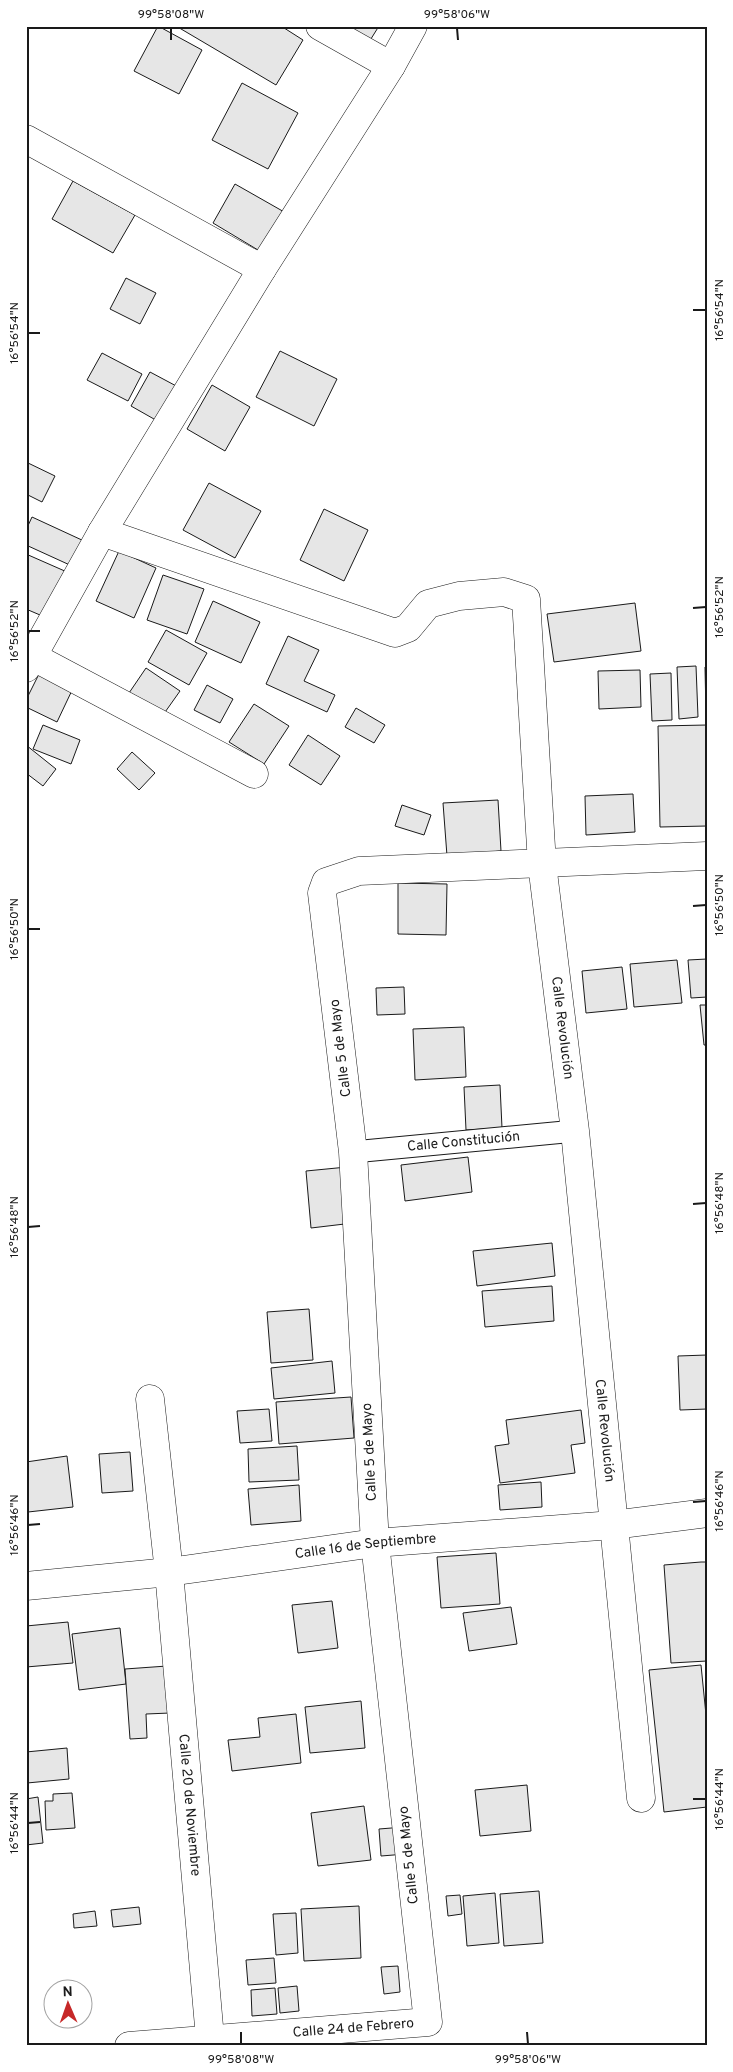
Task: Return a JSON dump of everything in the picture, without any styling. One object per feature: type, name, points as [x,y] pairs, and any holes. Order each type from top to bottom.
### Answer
[{"type":"street","points":[[320,26],[391,66]]},
{"type":"street","points":[[254,774],[29,659],[102,532],[262,270],[391,66],[413,26]]},
{"type":"street","points":[[26,139],[262,270]]},
{"type":"street","name":"Calle Revolución","points":[[102,532],[395,633],[408,628],[428,604],[459,596],[504,592],[526,599],[542,864],[574,1131],[641,1798]]},
{"type":"street","points":[[542,864],[707,856]]},
{"type":"street","name":"Calle 5 de Mayo","points":[[428,2022],[375,1543],[353,1152],[322,893],[326,882],[359,871],[542,864]]},
{"type":"street","name":"Calle Constitución","points":[[353,1152],[574,1131]]},
{"type":"street","name":"Calle 20 de Noviembre","points":[[150,1399],[169,1572],[210,2038]]},
{"type":"street","name":"Calle 16 de Septiembre","points":[[26,1586],[169,1572],[375,1543],[613,1525],[707,1514]]},
{"type":"street","name":"Calle 24 de Febrero","points":[[129,2046],[428,2022]]},
{"type":"building","points":[[158,26],[202,50],[179,94],[134,71]]},
{"type":"building","points":[[176,26],[281,26],[303,40],[276,85]]},
{"type":"building","points":[[342,26],[379,26],[369,42]]},
{"type":"building","points":[[242,83],[298,113],[268,169],[212,140]]},
{"type":"building","points":[[73,181],[135,215],[113,253],[52,219]]},
{"type":"building","points":[[235,184],[286,213],[263,253],[213,223]]},
{"type":"building","points":[[126,278],[156,293],[140,324],[110,309]]},
{"type":"building","points":[[280,351],[337,379],[314,426],[256,397]]},
{"type":"building","points":[[102,353],[142,374],[128,401],[87,380]]},
{"type":"building","points":[[150,372],[180,388],[161,423],[131,406]]},
{"type":"building","points":[[212,385],[250,407],[225,451],[187,429]]},
{"type":"building","points":[[26,462],[55,476],[42,502],[26,494]]},
{"type":"building","points":[[209,483],[261,511],[235,558],[183,530]]},
{"type":"building","points":[[324,509],[368,530],[344,581],[300,560]]},
{"type":"building","points":[[32,517],[84,541],[72,566],[26,545],[26,530]]},
{"type":"building","points":[[119,551],[156,568],[134,618],[96,601]]},
{"type":"building","points":[[26,554],[67,572],[47,618],[26,609]]},
{"type":"building","points":[[163,575],[204,589],[187,634],[147,620]]},
{"type":"building","points":[[213,601],[260,622],[241,663],[195,642]]},
{"type":"building","points":[[635,603],[641,651],[554,662],[547,614]]},
{"type":"building","points":[[166,630],[207,653],[189,685],[148,662]]},
{"type":"building","points":[[288,636],[319,650],[304,681],[335,695],[327,712],[266,684]]},
{"type":"building","points":[[696,666],[698,717],[679,719],[677,667]]},
{"type":"building","points":[[705,667],[707,667],[706,715]]},
{"type":"building","points":[[42,668],[75,684],[57,722],[26,707],[26,700]]},
{"type":"building","points":[[146,668],[180,691],[163,715],[129,693]]},
{"type":"building","points":[[640,670],[641,707],[599,709],[598,671]]},
{"type":"building","points":[[671,673],[672,720],[652,721],[650,674]]},
{"type":"building","points":[[207,685],[233,699],[220,723],[194,710]]},
{"type":"building","points":[[254,704],[289,726],[264,764],[229,742]]},
{"type":"building","points":[[356,708],[385,725],[374,743],[345,727]]},
{"type":"building","points":[[43,725],[80,740],[71,764],[33,749]]},
{"type":"building","points":[[707,725],[707,826],[660,827],[658,726]]},
{"type":"building","points":[[308,735],[340,756],[321,785],[289,765]]},
{"type":"building","points":[[26,745],[56,769],[43,786],[26,773]]},
{"type":"building","points":[[132,752],[155,773],[139,790],[117,769]]},
{"type":"building","points":[[633,794],[635,832],[586,835],[585,796]]},
{"type":"building","points":[[498,800],[501,851],[447,856],[443,803]]},
{"type":"building","points":[[402,805],[431,815],[424,835],[395,826]]},
{"type":"building","points":[[398,883],[447,884],[446,935],[398,934]]},
{"type":"building","points":[[707,959],[707,997],[691,998],[688,960]]},
{"type":"building","points":[[677,960],[682,1003],[634,1007],[630,964]]},
{"type":"building","points":[[622,967],[627,1009],[586,1013],[582,971]]},
{"type":"building","points":[[404,987],[405,1014],[377,1015],[376,988]]},
{"type":"building","points":[[700,1005],[707,1005],[707,1045],[704,1045]]},
{"type":"building","points":[[464,1027],[466,1077],[415,1080],[413,1029]]},
{"type":"building","points":[[500,1085],[502,1128],[466,1130],[464,1087]]},
{"type":"building","points":[[468,1157],[472,1192],[405,1201],[401,1165]]},
{"type":"building","points":[[347,1167],[353,1223],[311,1228],[306,1171]]},
{"type":"building","points":[[552,1243],[555,1276],[477,1286],[473,1251]]},
{"type":"building","points":[[552,1286],[554,1321],[485,1327],[482,1291]]},
{"type":"building","points":[[309,1309],[313,1360],[271,1363],[267,1312]]},
{"type":"building","points":[[707,1355],[707,1409],[680,1410],[678,1356]]},
{"type":"building","points":[[332,1361],[335,1393],[274,1399],[271,1368]]},
{"type":"building","points":[[351,1397],[354,1438],[279,1444],[276,1402]]},
{"type":"building","points":[[269,1409],[272,1441],[240,1443],[237,1411]]},
{"type":"building","points":[[581,1410],[585,1443],[571,1445],[575,1473],[500,1483],[495,1446],[509,1444],[506,1420]]},
{"type":"building","points":[[297,1446],[299,1480],[249,1482],[248,1449]]},
{"type":"building","points":[[130,1452],[133,1491],[102,1493],[99,1454]]},
{"type":"building","points":[[67,1456],[73,1507],[28,1512],[26,1462]]},
{"type":"building","points":[[541,1482],[542,1507],[500,1510],[498,1485]]},
{"type":"building","points":[[299,1485],[301,1521],[251,1525],[248,1489]]},
{"type":"building","points":[[496,1553],[500,1604],[441,1608],[437,1557]]},
{"type":"building","points":[[707,1562],[707,1661],[671,1663],[664,1565]]},
{"type":"building","points":[[332,1601],[338,1648],[298,1653],[292,1605]]},
{"type":"building","points":[[511,1607],[517,1644],[469,1651],[463,1613]]},
{"type":"building","points":[[68,1622],[73,1663],[26,1667],[26,1626]]},
{"type":"building","points":[[120,1628],[126,1684],[79,1690],[72,1634]]},
{"type":"building","points":[[701,1665],[707,1725],[707,1807],[664,1812],[649,1670]]},
{"type":"building","points":[[167,1666],[170,1713],[146,1714],[147,1738],[130,1739],[125,1669]]},
{"type":"building","points":[[361,1701],[365,1748],[310,1753],[305,1707]]},
{"type":"building","points":[[296,1714],[301,1763],[232,1771],[228,1740],[260,1737],[258,1718]]},
{"type":"building","points":[[67,1748],[69,1779],[27,1783],[26,1752]]},
{"type":"building","points":[[527,1785],[531,1831],[480,1836],[475,1790]]},
{"type":"building","points":[[72,1793],[75,1828],[46,1830],[45,1801],[53,1801],[53,1794]]},
{"type":"building","points":[[38,1797],[43,1843],[26,1845],[26,1799]]},
{"type":"building","points":[[364,1806],[371,1860],[318,1866],[311,1813]]},
{"type":"building","points":[[404,1827],[406,1854],[381,1856],[379,1829]]},
{"type":"building","points":[[539,1891],[543,1943],[504,1946],[500,1894]]},
{"type":"building","points":[[495,1893],[499,1943],[467,1946],[463,1896]]},
{"type":"building","points":[[460,1895],[462,1914],[448,1916],[446,1896]]},
{"type":"building","points":[[359,1906],[361,1958],[304,1961],[301,1909]]},
{"type":"building","points":[[139,1907],[141,1924],[113,1927],[111,1910]]},
{"type":"building","points":[[95,1911],[97,1926],[74,1928],[73,1914]]},
{"type":"building","points":[[296,1913],[298,1953],[276,1955],[273,1914]]},
{"type":"building","points":[[274,1958],[276,1983],[248,1985],[246,1960]]},
{"type":"building","points":[[398,1966],[400,1992],[384,1994],[381,1967]]},
{"type":"building","points":[[297,1986],[299,2011],[280,2013],[278,1988]]},
{"type":"building","points":[[275,1988],[277,2014],[252,2016],[251,1990]]}]
